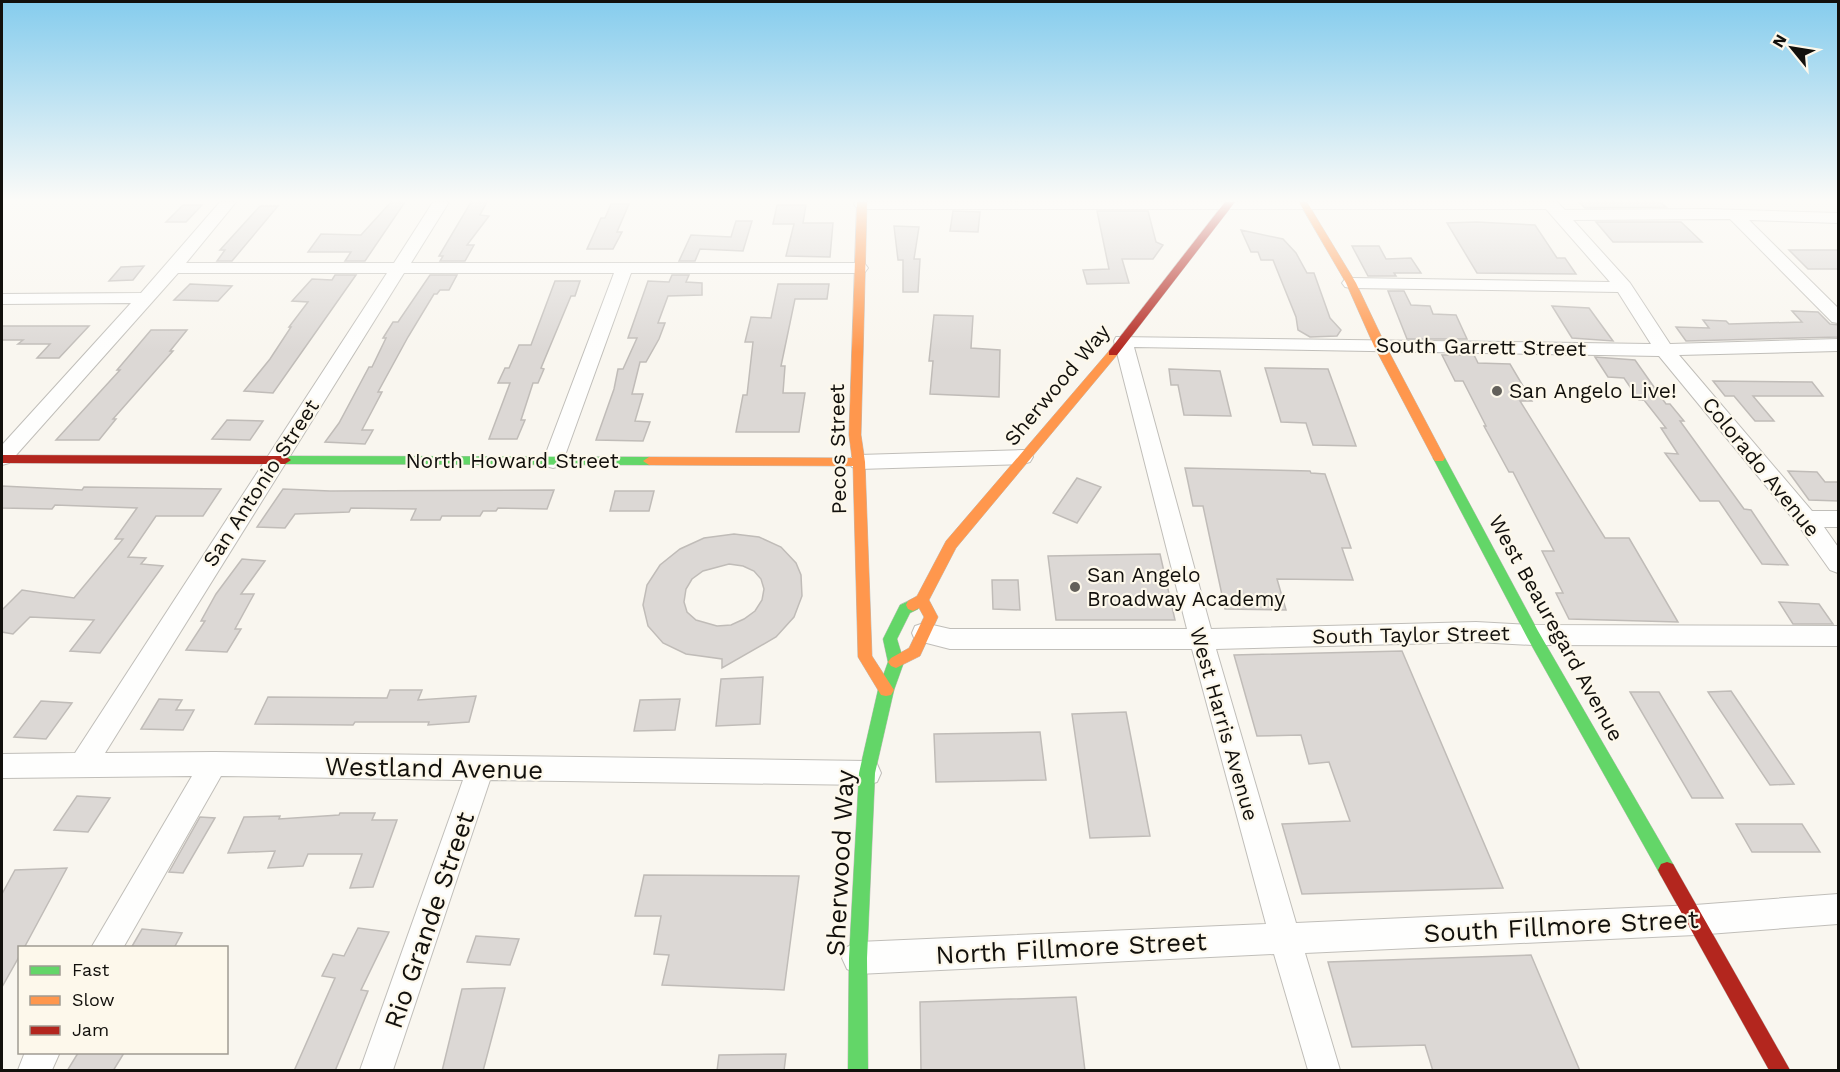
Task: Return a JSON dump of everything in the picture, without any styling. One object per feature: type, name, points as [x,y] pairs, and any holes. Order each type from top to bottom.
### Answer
[{"type":"street","points":[[2,459],[186,252]]},
{"type":"street","name":"San Antonio Street","points":[[82,765],[275,460],[410,252]]},
{"type":"street","name":"Pecos Street","points":[[860,252],[860,324],[855,435],[859,462],[865,657],[886,690]]},
{"type":"street","name":"Sherwood Way","points":[[858,1071],[858,957],[867,773],[886,690],[896,662],[890,639],[905,609],[922,600],[951,545],[1123,341],[1192,252]]},
{"type":"street","name":"West Beauregard Avenue","points":[[1333,252],[1533,635],[1780,1071]]},
{"type":"street","name":"Colorado Avenue","points":[[1592,252],[1624,288],[1664,350],[1806,519],[1839,564]]},
{"type":"street","points":[[1772,252],[1839,318]]},
{"type":"street","points":[[172,268],[859,268]]},
{"type":"street","points":[[553,461],[624,268]]},
{"type":"street","points":[[1351,283],[1624,288]]},
{"type":"street","points":[[2,299],[145,298]]},
{"type":"street","name":"South Garrett Street","points":[[1123,341],[1664,350],[1839,345]]},
{"type":"street","name":"West Harris Avenue","points":[[1123,341],[1200,639],[1284,939],[1324,1071]]},
{"type":"street","name":"North Howard Street","points":[[2,459],[859,462],[1023,457]]},
{"type":"street","points":[[1806,519],[1839,519]]},
{"type":"street","points":[[896,662],[915,652],[924,633],[931,616],[922,600]]},
{"type":"street","name":"South Taylor Street","points":[[924,633],[950,639],[1200,639],[1476,632],[1533,635],[1839,636]]},
{"type":"street","points":[[107,946],[214,764]]},
{"type":"street","name":"Westland Avenue","points":[[2,766],[214,764],[867,773]]},
{"type":"street","name":"Rio Grande Street","points":[[377,1071],[480,769]]},
{"type":"street","name":"South Fillmore Street","points":[[1284,939],[1695,920],[1839,909]]},
{"type":"street","name":"North Fillmore Street","points":[[858,957],[1284,939]]},
{"type":"street","points":[[33,1071],[43,1054]]},
{"type":"building","points":[[224,252],[240,252],[232,261],[217,261]]},
{"type":"building","points":[[351,252],[371,252],[365,261],[345,261]]},
{"type":"building","points":[[441,252],[470,252],[465,261],[440,261],[443,256],[439,256]]},
{"type":"building","points":[[683,252],[699,252],[695,261],[679,261]]},
{"type":"building","points":[[787,252],[830,252],[830,257],[786,256]]},
{"type":"building","points":[[897,252],[915,252],[914,259],[920,259],[918,292],[903,292],[903,260],[898,260]]},
{"type":"building","points":[[1105,252],[1158,252],[1153,259],[1122,259],[1129,283],[1087,284],[1083,270],[1109,269]]},
{"type":"building","points":[[1258,252],[1295,252],[1307,273],[1314,273],[1330,318],[1341,330],[1337,336],[1310,337],[1298,330],[1296,317],[1273,260],[1261,260]]},
{"type":"building","points":[[1355,252],[1382,252],[1386,259],[1411,258],[1421,273],[1394,273],[1396,276],[1368,276]]},
{"type":"building","points":[[1464,252],[1553,252],[1557,258],[1565,258],[1576,274],[1477,273]]},
{"type":"building","points":[[1791,252],[1839,252],[1839,269],[1808,269]]},
{"type":"building","points":[[144,266],[133,280],[109,281],[121,267]]},
{"type":"building","points":[[335,275],[356,275],[273,393],[244,391],[270,359],[291,327],[289,327],[308,302],[292,301],[312,279],[332,280]]},
{"type":"building","points":[[430,275],[457,275],[449,290],[440,290],[434,294],[378,392],[382,392],[362,430],[373,430],[365,444],[325,442],[339,423],[369,367],[372,367],[386,338],[383,338],[393,322],[398,322]]},
{"type":"building","points":[[672,275],[689,275],[686,282],[702,283],[702,295],[668,296],[658,323],[665,323],[659,339],[646,362],[640,362],[632,394],[643,394],[635,421],[650,422],[643,441],[596,440],[614,389],[618,369],[623,369],[637,338],[628,338],[648,281],[669,282]]},
{"type":"building","points":[[555,281],[580,281],[575,296],[571,296],[541,368],[544,369],[538,383],[533,383],[521,420],[525,420],[517,439],[489,439],[510,383],[498,383],[505,368],[509,368],[519,345],[531,345]]},
{"type":"building","points":[[190,284],[232,286],[218,301],[174,300]]},
{"type":"building","points":[[778,284],[829,284],[827,299],[795,299],[781,366],[785,366],[783,393],[805,393],[799,432],[736,432],[743,395],[747,395],[753,342],[745,342],[751,317],[771,318]]},
{"type":"building","points":[[1388,291],[1404,291],[1411,305],[1430,306],[1433,314],[1456,315],[1467,339],[1407,339]]},
{"type":"building","points":[[1552,306],[1589,308],[1613,341],[1572,338]]},
{"type":"building","points":[[1792,311],[1818,312],[1830,324],[1839,325],[1839,337],[1686,341],[1676,327],[1709,328],[1703,320],[1726,321],[1729,324],[1802,322]]},
{"type":"building","points":[[934,315],[973,316],[971,348],[1000,350],[999,397],[930,394],[933,361],[929,361]]},
{"type":"building","points":[[2,326],[89,326],[59,358],[37,358],[50,344],[18,344],[23,340],[2,340]]},
{"type":"building","points":[[151,330],[187,330],[170,351],[173,351],[113,419],[116,419],[99,440],[56,440],[120,370],[117,370]]},
{"type":"building","points":[[1442,355],[1474,355],[1478,363],[1510,364],[1532,401],[1520,401],[1605,538],[1629,538],[1678,622],[1569,619],[1556,593],[1563,593],[1542,551],[1554,551],[1513,472],[1509,472],[1484,426],[1486,426],[1463,381],[1455,381]]},
{"type":"building","points":[[1595,357],[1635,360],[1666,404],[1670,404],[1684,421],[1680,421],[1744,509],[1751,510],[1788,565],[1762,564],[1719,501],[1700,501],[1665,453],[1678,454],[1661,428],[1666,428],[1644,400],[1639,400],[1624,378],[1608,377]]},
{"type":"building","points":[[1265,368],[1328,369],[1356,446],[1313,445],[1306,423],[1281,422]]},
{"type":"building","points":[[1169,369],[1220,371],[1231,416],[1184,415],[1178,385],[1171,385]]},
{"type":"building","points":[[1713,381],[1812,382],[1823,396],[1753,396],[1774,421],[1755,421],[1734,396],[1725,396]]},
{"type":"building","points":[[227,420],[263,421],[250,440],[212,439]]},
{"type":"building","points":[[1185,468],[1310,471],[1325,474],[1351,548],[1342,548],[1353,580],[1277,579],[1286,610],[1225,609],[1203,506],[1193,506]]},
{"type":"building","points":[[1788,471],[1817,472],[1825,482],[1839,482],[1839,501],[1809,500]]},
{"type":"building","points":[[1077,478],[1101,487],[1077,523],[1053,513]]},
{"type":"building","points":[[2,486],[82,490],[84,487],[221,489],[203,516],[156,516],[128,557],[146,558],[141,564],[163,566],[100,653],[70,651],[94,620],[30,617],[13,634],[2,632],[2,610],[22,590],[74,598],[123,539],[115,539],[137,508],[55,505],[52,509],[2,508]]},
{"type":"building","points":[[283,489],[330,491],[554,490],[547,509],[498,508],[496,511],[483,511],[480,516],[442,516],[440,520],[411,520],[416,509],[351,508],[349,512],[295,514],[285,528],[257,527]]},
{"type":"building","points":[[615,491],[654,491],[649,511],[610,511]]},
{"type":"building","points":[[734,534],[759,537],[781,547],[796,563],[801,575],[802,596],[794,617],[776,637],[722,668],[722,659],[686,654],[663,643],[648,626],[643,605],[647,585],[660,565],[680,549],[704,538]],"holes":[[[729,564],[743,566],[754,571],[761,579],[764,589],[762,600],[755,611],[731,625],[717,626],[696,620],[687,612],[684,602],[686,589],[692,579],[703,571]]]},
{"type":"building","points":[[1160,554],[1175,620],[1056,620],[1048,556]]},
{"type":"building","points":[[242,559],[265,561],[241,594],[254,594],[235,629],[241,629],[227,652],[186,650],[205,621],[201,621],[216,594]]},
{"type":"building","points":[[992,580],[1018,580],[1020,610],[993,609]]},
{"type":"building","points":[[1779,602],[1819,604],[1833,624],[1793,624]]},
{"type":"building","points":[[1402,651],[1503,888],[1302,894],[1282,824],[1350,821],[1329,762],[1309,764],[1301,735],[1257,736],[1234,655]]},
{"type":"building","points":[[763,677],[760,724],[716,726],[721,679]]},
{"type":"building","points":[[390,690],[422,690],[418,700],[476,696],[469,722],[428,725],[429,722],[355,722],[353,725],[255,724],[268,697],[387,698]]},
{"type":"building","points":[[1731,691],[1794,784],[1770,785],[1708,692]]},
{"type":"building","points":[[1630,692],[1659,692],[1723,798],[1692,798]]},
{"type":"building","points":[[159,699],[182,700],[176,710],[194,710],[183,730],[141,729]]},
{"type":"building","points":[[680,699],[675,730],[634,731],[640,700]]},
{"type":"building","points":[[41,701],[72,703],[46,739],[14,737]]},
{"type":"building","points":[[1126,712],[1150,836],[1090,838],[1072,714]]},
{"type":"building","points":[[1040,732],[1046,780],[936,782],[934,734]]},
{"type":"building","points":[[77,796],[110,798],[88,832],[54,830]]},
{"type":"building","points":[[340,813],[375,813],[372,820],[397,820],[373,887],[350,888],[362,854],[308,854],[303,866],[268,868],[275,851],[228,853],[244,817],[280,816],[279,819],[339,815]]},
{"type":"building","points":[[200,817],[215,818],[183,873],[169,872]]},
{"type":"building","points":[[1736,824],[1802,824],[1820,852],[1752,852]]},
{"type":"building","points":[[67,868],[25,946],[18,946],[18,959],[2,987],[2,894],[15,870]]},
{"type":"building","points":[[644,875],[799,876],[784,990],[662,985],[669,955],[654,954],[661,916],[635,916]]},
{"type":"building","points":[[358,928],[389,932],[361,990],[368,991],[335,1071],[294,1071],[335,978],[322,976],[333,954],[344,956]]},
{"type":"building","points":[[142,929],[182,933],[175,946],[132,946]]},
{"type":"building","points":[[476,936],[519,939],[510,965],[467,962]]},
{"type":"building","points":[[1531,955],[1580,1071],[1433,1071],[1425,1045],[1352,1047],[1328,962]]},
{"type":"building","points":[[505,988],[483,1071],[442,1071],[462,989]]},
{"type":"building","points":[[1076,997],[1085,1071],[921,1071],[920,1002]]},
{"type":"building","points":[[77,1054],[123,1054],[113,1071],[67,1071]]},
{"type":"building","points":[[786,1054],[784,1071],[717,1071],[719,1055]]},
{"type":"traffic: fast","points":[[1439,458],[1533,635],[1667,870]]},
{"type":"traffic: fast","points":[[285,460],[649,461]]},
{"type":"traffic: fast","points":[[858,1070],[858,958],[867,773],[886,690],[896,662],[890,639],[905,609],[913,605]]},
{"type":"traffic: slow","points":[[860,252],[855,435],[859,462],[865,657],[886,690]]},
{"type":"traffic: slow","points":[[1333,252],[1351,283],[1380,346],[1439,458]]},
{"type":"traffic: slow","points":[[913,605],[922,600],[951,545],[1113,353]]},
{"type":"traffic: slow","points":[[649,461],[859,462]]},
{"type":"traffic: slow","points":[[896,662],[915,652],[931,617],[922,600]]},
{"type":"traffic: jam","points":[[1113,353],[1191,252]]},
{"type":"traffic: jam","points":[[2,459],[285,460]]},
{"type":"traffic: jam","points":[[1667,870],[1780,1070]]},
{"type":"place","name":"San Angelo Live!","points":[[1497,391]]},
{"type":"place","name":"San Angelo Broadway Academy","points":[[1075,587]]}]
